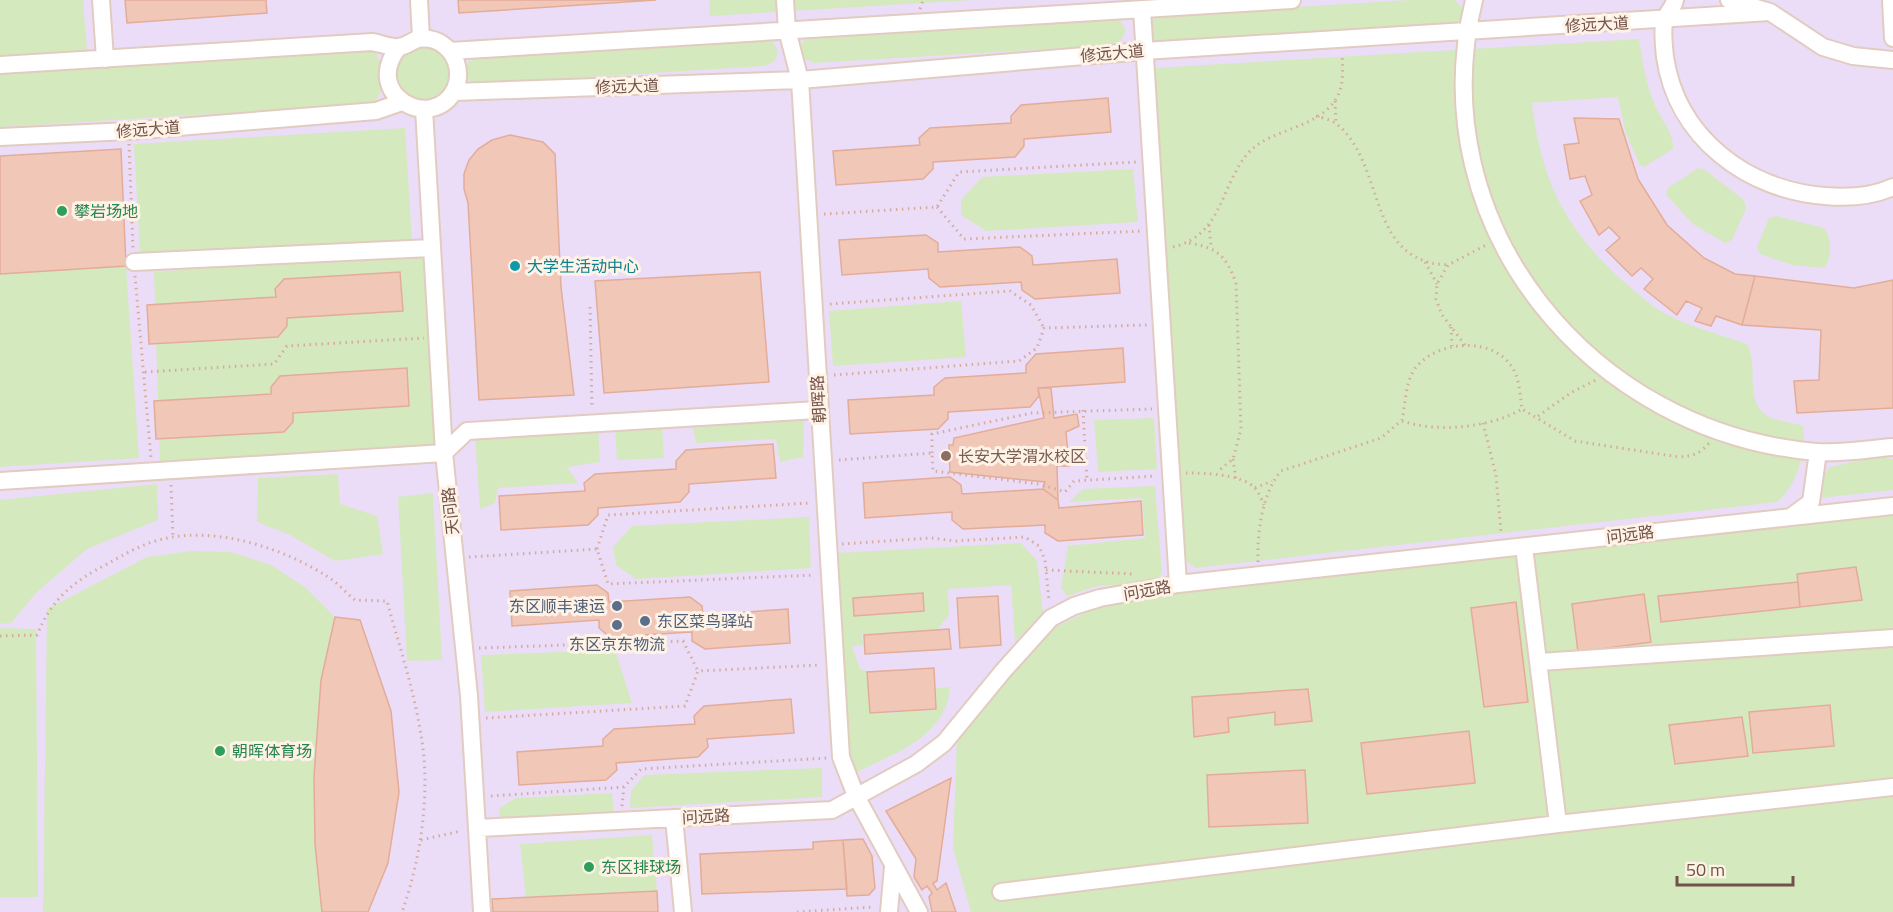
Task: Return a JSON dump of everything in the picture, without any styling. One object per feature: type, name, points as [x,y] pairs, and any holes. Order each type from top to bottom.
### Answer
[{"type":"street","points":[[101,0],[105,59]]},
{"type":"street","points":[[419,0],[421,38]]},
{"type":"street","name":"朝晖路","points":[[785,0],[787,30],[800,80],[818,410],[841,757],[856,796],[919,912]]},
{"type":"street","points":[[450,51],[1290,0]]},
{"type":"street","points":[[1474,0],[1468,31],[1464,87],[1468,134],[1479,186],[1500,238],[1519,273],[1544,308],[1573,342],[1605,371],[1650,401],[1683,419],[1715,431],[1778,447],[1818,452],[1893,447]]},
{"type":"street","points":[[1675,0],[1673,9],[1665,20],[1665,57],[1679,100],[1703,139],[1727,162],[1759,182],[1800,195],[1841,198],[1883,191],[1893,187]]},
{"type":"street","points":[[1729,0],[1770,6],[1823,46],[1853,56],[1893,60]]},
{"type":"street","points":[[1891,0],[1893,38]]},
{"type":"street","name":"修远大道","points":[[424,109],[446,100],[454,92],[800,80],[1144,51],[1665,20],[1770,6]]},
{"type":"street","points":[[1142,9],[1178,584]]},
{"type":"street","points":[[0,65],[372,42],[399,47],[421,38],[442,44],[450,51],[458,71],[454,92]]},
{"type":"street","points":[[399,47],[388,65],[387,75],[394,95],[402,102],[424,109]]},
{"type":"street","name":"修远大道","points":[[0,137],[129,131],[376,111],[402,102]]},
{"type":"street","name":"天问路","points":[[424,109],[444,453],[471,719],[482,912]]},
{"type":"street","points":[[134,262],[431,248]]},
{"type":"street","points":[[0,481],[444,453],[467,431],[818,410]]},
{"type":"street","points":[[1791,516],[1811,502],[1818,452]]},
{"type":"street","name":"问远路","points":[[478,828],[832,810],[916,764],[944,743],[1004,670],[1051,618],[1074,606],[1100,598],[1178,584],[1893,506]]},
{"type":"street","points":[[1524,546],[1558,824]]},
{"type":"street","points":[[1540,662],[1893,638]]},
{"type":"street","points":[[1002,892],[1558,824],[1893,787]]},
{"type":"street","points":[[674,818],[683,912]]},
{"type":"street","points":[[889,909],[893,867]]},
{"type":"path","points":[[1189,243],[1209,225],[1250,152],[1264,141],[1316,116],[1335,100],[1342,87],[1341,38]]},
{"type":"path","points":[[1335,100],[1336,123]]},
{"type":"path","points":[[1316,116],[1336,123],[1365,161],[1383,221],[1395,241],[1424,261],[1448,265]]},
{"type":"path","points":[[129,131],[134,262],[152,472]]},
{"type":"path","points":[[937,207],[959,172],[1150,162]]},
{"type":"path","points":[[808,215],[937,207]]},
{"type":"path","points":[[937,207],[964,239],[1155,230]]},
{"type":"path","points":[[1209,225],[1211,246],[1229,265],[1236,283],[1241,429],[1233,459],[1236,480]]},
{"type":"path","points":[[1465,345],[1451,327],[1436,299],[1437,284],[1448,265],[1500,238]]},
{"type":"path","points":[[1157,248],[1189,243],[1211,246]]},
{"type":"path","points":[[1424,261],[1437,284]]},
{"type":"path","points":[[813,305],[1010,291],[1030,305],[1044,328]]},
{"type":"path","points":[[590,307],[593,423]]},
{"type":"path","points":[[1044,328],[1162,324]]},
{"type":"path","points":[[1451,327],[1452,346]]},
{"type":"path","points":[[817,376],[1019,361],[1036,348],[1044,328]]},
{"type":"path","points":[[145,372],[274,364],[287,346],[437,338]]},
{"type":"path","points":[[1260,575],[1258,558],[1264,505],[1272,481],[1281,471],[1381,438],[1402,420],[1409,380],[1419,364],[1452,346],[1465,345],[1493,352],[1506,359],[1514,370],[1522,409]]},
{"type":"path","points":[[1538,417],[1572,392],[1596,382],[1605,371]]},
{"type":"path","points":[[1167,409],[1032,413],[932,435],[933,471],[1039,484],[1065,492],[1074,481],[1216,473],[1254,488],[1264,505]]},
{"type":"path","points":[[1522,409],[1575,441],[1678,457],[1693,456],[1703,451],[1715,431]]},
{"type":"path","points":[[1402,420],[1433,427],[1483,423],[1510,416],[1522,409]]},
{"type":"path","points":[[1083,410],[1087,480]]},
{"type":"path","points":[[1483,423],[1496,475],[1503,549]]},
{"type":"path","points":[[822,461],[933,453]]},
{"type":"path","points":[[1216,473],[1233,459]]},
{"type":"path","points":[[170,471],[173,537]]},
{"type":"path","points":[[1254,488],[1272,481]]},
{"type":"path","points":[[824,502],[608,515],[597,549],[608,584],[829,574]]},
{"type":"path","points":[[0,636],[37,635],[46,611],[63,594],[93,572],[125,554],[162,539],[196,534],[239,539],[282,555],[328,577],[355,600],[387,601],[422,736],[424,811],[417,867],[402,912]]},
{"type":"path","points":[[827,545],[931,538],[955,541],[1024,537],[1040,546],[1045,560],[1051,618]]},
{"type":"path","points":[[455,558],[597,549]]},
{"type":"path","points":[[464,648],[683,641],[698,671],[685,706],[471,719]]},
{"type":"path","points":[[698,671],[835,665]]},
{"type":"path","points":[[620,820],[624,787],[641,769],[841,757]]},
{"type":"path","points":[[476,797],[624,787]]},
{"type":"path","points":[[420,840],[478,828]]},
{"type":"path","points":[[797,912],[889,909]]},
{"type":"shaded area","name":"长安大学渭水校区","points":[[0,0],[1893,0],[1893,912],[0,912]]},
{"type":"green space","points":[[0,0],[83,0],[87,51],[0,57]]},
{"type":"green space","points":[[709,0],[973,0],[710,16]]},
{"type":"green space","points":[[1410,0],[1455,0],[1464,10],[1460,20],[1451,25],[1161,43],[1152,39],[1151,21],[1160,15]]},
{"type":"green space","points":[[1111,17],[1120,21],[1126,30],[1122,39],[1113,45],[814,63],[805,59],[800,51],[803,41],[813,36]]},
{"type":"green space","points":[[764,39],[773,42],[778,51],[775,61],[765,66],[478,84],[469,80],[464,72],[468,62],[477,57]]},
{"type":"green space","points":[[1639,39],[1649,88],[1671,135],[1673,149],[1644,167],[1640,165],[1626,134],[1618,97],[1532,103],[1536,131],[1549,179],[1571,222],[1586,242],[1603,262],[1647,301],[1667,314],[1692,325],[1747,344],[1751,353],[1756,403],[1762,411],[1774,419],[1803,426],[1802,457],[1795,478],[1784,495],[1777,502],[1195,568],[1185,560],[1155,68]]},
{"type":"green space","points":[[423,46],[434,48],[443,54],[449,63],[451,74],[449,85],[443,94],[434,100],[423,102],[412,100],[403,94],[397,85],[395,74],[397,63],[403,54],[412,48]]},
{"type":"green space","points":[[366,50],[375,52],[382,72],[380,94],[371,104],[0,127],[0,71]]},
{"type":"green space","points":[[405,128],[412,240],[140,255],[134,144]]},
{"type":"green space","points":[[1698,168],[1705,170],[1744,200],[1746,209],[1732,240],[1725,243],[1693,224],[1666,195],[1668,188]]},
{"type":"green space","points":[[1133,169],[1138,222],[986,231],[961,215],[961,200],[982,177]]},
{"type":"green space","points":[[1776,216],[1824,228],[1830,248],[1824,268],[1792,265],[1760,254],[1757,247],[1769,218]]},
{"type":"green space","points":[[425,253],[435,448],[160,464],[154,272]]},
{"type":"green space","points":[[126,266],[139,458],[0,467],[0,274]]},
{"type":"green space","points":[[961,301],[966,357],[833,366],[829,311]]},
{"type":"green space","points":[[1154,418],[1157,469],[1098,472],[1094,420]]},
{"type":"green space","points":[[804,419],[803,457],[780,462],[776,439],[696,443],[692,423]]},
{"type":"green space","points":[[662,425],[664,458],[617,460],[615,429]]},
{"type":"green space","points":[[598,428],[600,462],[567,467],[578,483],[498,488],[495,503],[480,509],[475,437]]},
{"type":"green space","points":[[1881,456],[1893,459],[1893,490],[1820,498],[1822,478],[1830,467]]},
{"type":"green space","points":[[338,474],[340,504],[377,516],[383,554],[335,561],[290,535],[257,522],[258,478]]},
{"type":"green space","points":[[157,484],[158,520],[87,549],[37,592],[11,623],[0,624],[0,500]]},
{"type":"green space","points":[[1155,486],[1162,574],[1152,583],[1097,586],[1067,596],[1061,588],[1068,546],[1145,538],[1142,498],[1069,502],[1083,489]]},
{"type":"green space","points":[[433,493],[442,660],[407,661],[398,497]]},
{"type":"green space","points":[[1893,514],[1893,912],[971,912],[953,848],[957,738],[1017,665],[1058,626],[1104,604],[1165,594]]},
{"type":"green space","points":[[809,517],[811,568],[636,579],[616,565],[613,547],[632,526]]},
{"type":"green space","points":[[1021,543],[1037,561],[1043,613],[1015,642],[1011,585],[948,589],[949,615],[936,631],[862,634],[863,645],[852,646],[860,669],[867,671],[870,714],[936,710],[935,688],[950,687],[947,704],[929,731],[901,751],[855,773],[847,758],[836,553]]},
{"type":"green space","name":"朝晖体育场","points":[[191,551],[231,552],[271,565],[306,588],[335,617],[360,620],[391,711],[399,792],[388,863],[368,912],[43,912],[47,609],[147,557]]},
{"type":"green space","points":[[0,628],[36,629],[38,897],[0,897]]},
{"type":"green space","points":[[615,650],[632,703],[485,712],[481,655]]},
{"type":"green space","points":[[822,768],[822,797],[630,808],[631,791],[644,775]]},
{"type":"green space","points":[[612,793],[614,815],[500,819],[499,808],[516,798]]},
{"type":"green space","name":"东区排球场","points":[[652,835],[657,891],[526,897],[520,844]]},
{"type":"building","points":[[125,0],[266,0],[267,13],[127,23]]},
{"type":"building","points":[[458,0],[656,0],[459,13]]},
{"type":"building","points":[[1108,98],[1111,132],[1024,139],[1024,146],[1015,157],[933,162],[933,169],[923,179],[836,185],[833,151],[920,145],[919,138],[930,128],[1011,123],[1011,116],[1021,105]]},
{"type":"building","points":[[1574,118],[1619,119],[1638,179],[1667,225],[1704,258],[1735,274],[1755,276],[1742,325],[1716,316],[1711,326],[1695,321],[1702,308],[1686,301],[1677,315],[1644,289],[1653,279],[1641,268],[1632,276],[1606,250],[1620,238],[1609,227],[1599,235],[1580,201],[1592,195],[1585,176],[1570,179],[1564,145],[1579,143]]},
{"type":"building","name":"大学生活动中心","points":[[510,135],[543,142],[555,154],[561,287],[574,395],[479,400],[468,203],[464,189],[464,174],[469,160],[478,149],[492,140]]},
{"type":"building","name":"攀岩场地","points":[[121,149],[126,266],[0,274],[0,156]]},
{"type":"building","points":[[926,235],[938,243],[938,252],[1020,247],[1032,256],[1033,265],[1117,259],[1120,293],[1035,299],[1022,290],[1021,282],[940,287],[929,278],[928,269],[842,275],[839,240]]},
{"type":"building","points":[[400,272],[403,311],[287,318],[287,326],[278,337],[149,344],[147,305],[276,297],[275,289],[284,279]]},
{"type":"building","points":[[760,272],[769,382],[604,393],[595,281]]},
{"type":"building","points":[[1755,276],[1854,288],[1893,280],[1893,408],[1797,413],[1794,381],[1819,380],[1821,330],[1742,325]]},
{"type":"building","points":[[1123,348],[1125,382],[1038,388],[1039,396],[1030,407],[948,412],[948,419],[938,429],[850,434],[848,400],[934,395],[934,387],[945,378],[1026,373],[1026,365],[1036,354]]},
{"type":"building","points":[[407,368],[409,406],[293,413],[293,422],[284,432],[156,439],[154,401],[271,394],[271,387],[280,376]]},
{"type":"building","points":[[1038,388],[1051,388],[1054,418],[1077,414],[1079,426],[1066,432],[1069,466],[1057,466],[1058,500],[1043,489],[1045,482],[950,472],[949,445],[953,445],[954,438],[1044,418]]},
{"type":"building","points":[[773,444],[776,478],[689,484],[689,492],[680,502],[598,508],[598,515],[588,525],[501,530],[499,496],[585,491],[584,483],[595,474],[676,469],[676,461],[686,450]]},
{"type":"building","points":[[950,477],[961,485],[962,494],[1043,489],[1058,500],[1059,508],[1141,501],[1143,535],[1058,541],[1045,533],[1045,525],[963,529],[952,520],[952,512],[865,518],[863,483]]},
{"type":"building","points":[[1856,567],[1862,600],[1800,607],[1797,574]]},
{"type":"building","points":[[1798,582],[1800,607],[1661,622],[1658,596]]},
{"type":"building","points":[[597,585],[608,593],[609,602],[690,597],[702,606],[703,615],[788,609],[790,643],[705,649],[692,641],[692,632],[610,637],[599,628],[599,620],[512,626],[510,591]]},
{"type":"building","points":[[923,593],[924,611],[854,616],[853,598]]},
{"type":"building","points":[[1644,594],[1651,642],[1578,652],[1572,604]]},
{"type":"building","points":[[998,596],[1001,645],[960,648],[957,598]]},
{"type":"building","points":[[1516,602],[1528,702],[1484,707],[1471,608]]},
{"type":"building","points":[[335,617],[360,620],[391,711],[399,792],[388,863],[368,912],[322,912],[315,844],[314,776],[321,680]]},
{"type":"building","points":[[949,629],[951,649],[865,654],[864,635]]},
{"type":"building","points":[[934,668],[936,709],[870,713],[867,672]]},
{"type":"building","points":[[1308,689],[1312,721],[1275,725],[1275,712],[1228,718],[1229,732],[1194,737],[1192,697]]},
{"type":"building","points":[[791,699],[794,733],[707,739],[708,747],[698,757],[616,763],[617,770],[606,780],[519,785],[517,752],[603,746],[603,739],[614,729],[695,724],[694,716],[704,706]]},
{"type":"building","points":[[1830,705],[1834,746],[1753,753],[1749,712]]},
{"type":"building","points":[[1742,717],[1748,756],[1675,764],[1669,725]]},
{"type":"building","points":[[1469,731],[1475,783],[1367,794],[1361,743]]},
{"type":"building","points":[[1305,770],[1308,823],[1209,827],[1207,775]]},
{"type":"building","points":[[951,778],[937,881],[933,883],[937,890],[946,883],[956,912],[932,912],[929,897],[932,893],[927,886],[922,890],[914,877],[916,859],[886,811]]},
{"type":"building","points":[[863,839],[872,856],[875,888],[869,895],[847,896],[843,840]]},
{"type":"building","points":[[843,840],[847,889],[702,894],[700,854],[813,849],[813,842]]},
{"type":"building","points":[[657,891],[658,912],[493,912],[492,899]]},
{"type":"place","name":"攀岩场地","points":[[62,211]]},
{"type":"place","name":"大学生活动中心","points":[[515,266]]},
{"type":"place","name":"长安大学渭水校区","points":[[946,456]]},
{"type":"place","name":"东区顺丰速运","points":[[617,606]]},
{"type":"place","name":"东区菜鸟驿站","points":[[645,621]]},
{"type":"place","name":"东区京东物流","points":[[617,625]]},
{"type":"place","name":"朝晖体育场","points":[[220,751]]},
{"type":"place","name":"东区排球场","points":[[589,867]]}]
